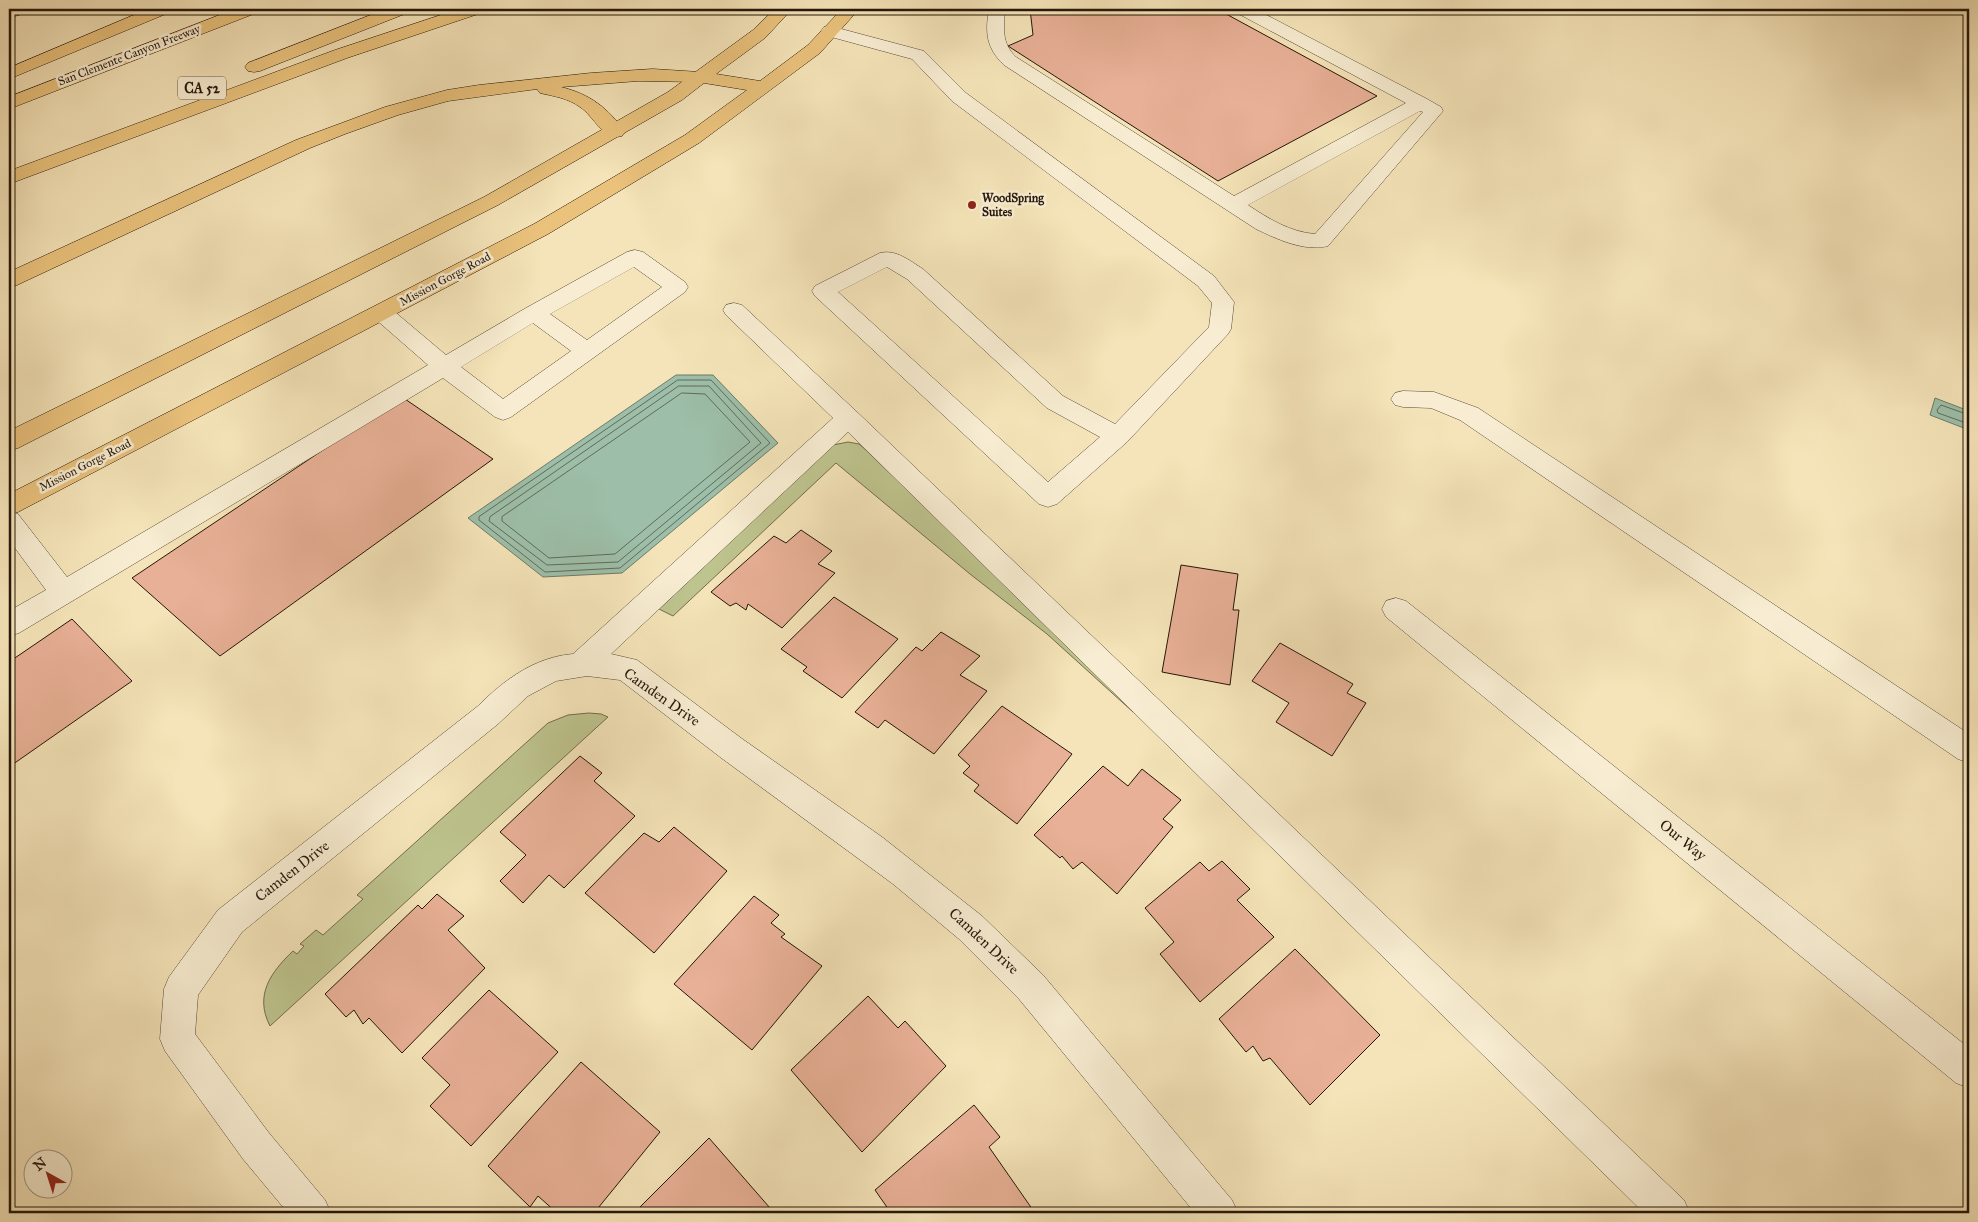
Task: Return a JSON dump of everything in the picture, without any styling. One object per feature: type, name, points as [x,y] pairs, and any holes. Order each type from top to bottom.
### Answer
[{"type":"main road","points":[[9,13],[19,9]]},
{"type":"main road","points":[[9,74],[162,9]]},
{"type":"main road","name":"San Clemente Canyon Freeway","points":[[9,103],[250,9]]},
{"type":"main road","name":"CA 52","points":[[238,73],[401,9]]},
{"type":"main road","points":[[9,178],[341,54],[475,9]]},
{"type":"main road","points":[[9,442],[491,202],[662,104],[759,34],[784,9]]},
{"type":"main road","name":"Mission Gorge Road","points":[[9,505],[541,229],[692,139],[814,49],[851,9]]},
{"type":"main road","points":[[9,280],[350,124],[448,96],[520,85],[642,74],[700,77],[763,87]]},
{"type":"main road","name":"CA 52","points":[[9,178],[211,84]]},
{"type":"main road","points":[[520,85],[564,92],[584,99],[601,114],[614,132]]},
{"type":"street","points":[[997,9],[995,36],[996,46],[1001,53],[1263,224],[1286,236],[1304,241],[1322,241],[1434,111],[1243,9]]},
{"type":"street","points":[[830,31],[918,55],[960,97],[1206,281],[1223,302],[1220,329],[1118,436],[1048,497],[823,291],[888,258],[915,274],[1055,402],[1118,436]]},
{"type":"street","points":[[1233,205],[1420,103]]},
{"type":"street","points":[[9,625],[445,367],[534,313],[635,256],[677,288],[503,411],[445,367],[381,312]]},
{"type":"street","points":[[734,310],[1671,1213]]},
{"type":"street","points":[[534,313],[586,351]]},
{"type":"street","points":[[1403,399],[1434,400],[1469,414],[1969,750]]},
{"type":"street","points":[[582,663],[848,418]]},
{"type":"street","points":[[9,521],[63,592]]},
{"type":"street","name":"Our Way","points":[[1396,609],[1969,1070]]},
{"type":"street","name":"Camden Drive","points":[[312,1213],[256,1146],[177,1039],[181,989],[230,921],[488,716],[513,691],[538,676],[558,668],[582,663],[606,664],[627,669],[745,758],[924,887],[957,914],[1002,956],[1031,987],[1219,1213]]},
{"type":"shaded area","points":[[848,442],[859,444],[867,451],[1136,710],[1133,712],[1047,634],[970,574],[836,463],[673,616],[659,609],[833,445]]},
{"type":"shaded area","points":[[589,713],[608,717],[270,1026],[265,1015],[264,1004],[264,994],[267,985],[285,959],[293,951],[297,954],[304,946],[300,944],[316,930],[323,935],[363,899],[357,895],[548,723],[568,715]]},
{"type":"water","points":[[676,375],[713,375],[778,443],[622,573],[543,577],[468,518]]},
{"type":"water","points":[[1935,398],[1969,411],[1969,430],[1930,415]]},
{"type":"building","points":[[1030,9],[1217,9],[1377,96],[1218,181],[1008,46],[1033,35]]},
{"type":"building","points":[[402,397],[493,459],[220,656],[132,578]]},
{"type":"building","points":[[801,530],[832,551],[818,564],[835,573],[782,628],[748,604],[746,610],[736,603],[730,606],[711,592],[774,536],[786,543]]},
{"type":"building","points":[[1181,565],[1238,574],[1233,610],[1239,610],[1230,685],[1162,672]]},
{"type":"building","points":[[834,597],[898,639],[842,698],[803,671],[807,667],[781,649]]},
{"type":"building","points":[[72,619],[132,681],[9,767],[9,662]]},
{"type":"building","points":[[941,632],[980,656],[960,675],[987,691],[934,754],[885,720],[878,728],[855,712],[916,647],[922,651]]},
{"type":"building","points":[[1280,643],[1353,684],[1347,693],[1366,703],[1332,756],[1276,722],[1289,703],[1252,681]]},
{"type":"building","points":[[1002,706],[1072,754],[1017,824],[974,791],[979,785],[963,773],[970,766],[958,755]]},
{"type":"building","points":[[580,756],[602,773],[594,781],[635,816],[564,888],[549,875],[523,903],[500,881],[526,855],[500,832]]},
{"type":"building","points":[[1103,766],[1128,786],[1142,769],[1181,800],[1163,819],[1173,827],[1117,894],[1082,862],[1073,869],[1062,856],[1060,858],[1034,835]]},
{"type":"building","points":[[674,827],[727,871],[654,953],[585,893],[644,833],[659,842]]},
{"type":"building","points":[[1222,861],[1250,889],[1237,900],[1274,937],[1200,1002],[1160,954],[1174,942],[1145,908],[1200,862],[1209,871]]},
{"type":"building","points":[[437,894],[464,916],[448,930],[485,968],[402,1053],[369,1018],[363,1024],[354,1010],[346,1017],[325,994],[418,905],[422,909]]},
{"type":"building","points":[[754,896],[779,915],[771,923],[785,934],[781,937],[822,966],[752,1050],[674,984]]},
{"type":"building","points":[[1295,949],[1380,1035],[1310,1105],[1270,1058],[1263,1061],[1253,1046],[1246,1052],[1219,1019]]},
{"type":"building","points":[[489,990],[558,1052],[471,1146],[430,1106],[450,1085],[422,1058]]},
{"type":"building","points":[[868,996],[898,1028],[905,1021],[946,1066],[862,1152],[791,1070]]},
{"type":"building","points":[[581,1062],[660,1132],[594,1213],[557,1213],[538,1196],[530,1207],[488,1166]]},
{"type":"building","points":[[974,1105],[1000,1137],[989,1147],[1035,1213],[891,1213],[875,1190]]},
{"type":"building","points":[[709,1138],[770,1208],[765,1213],[634,1213]]},
{"type":"place","name":"WoodSpring Suites","points":[[972,205]]}]
